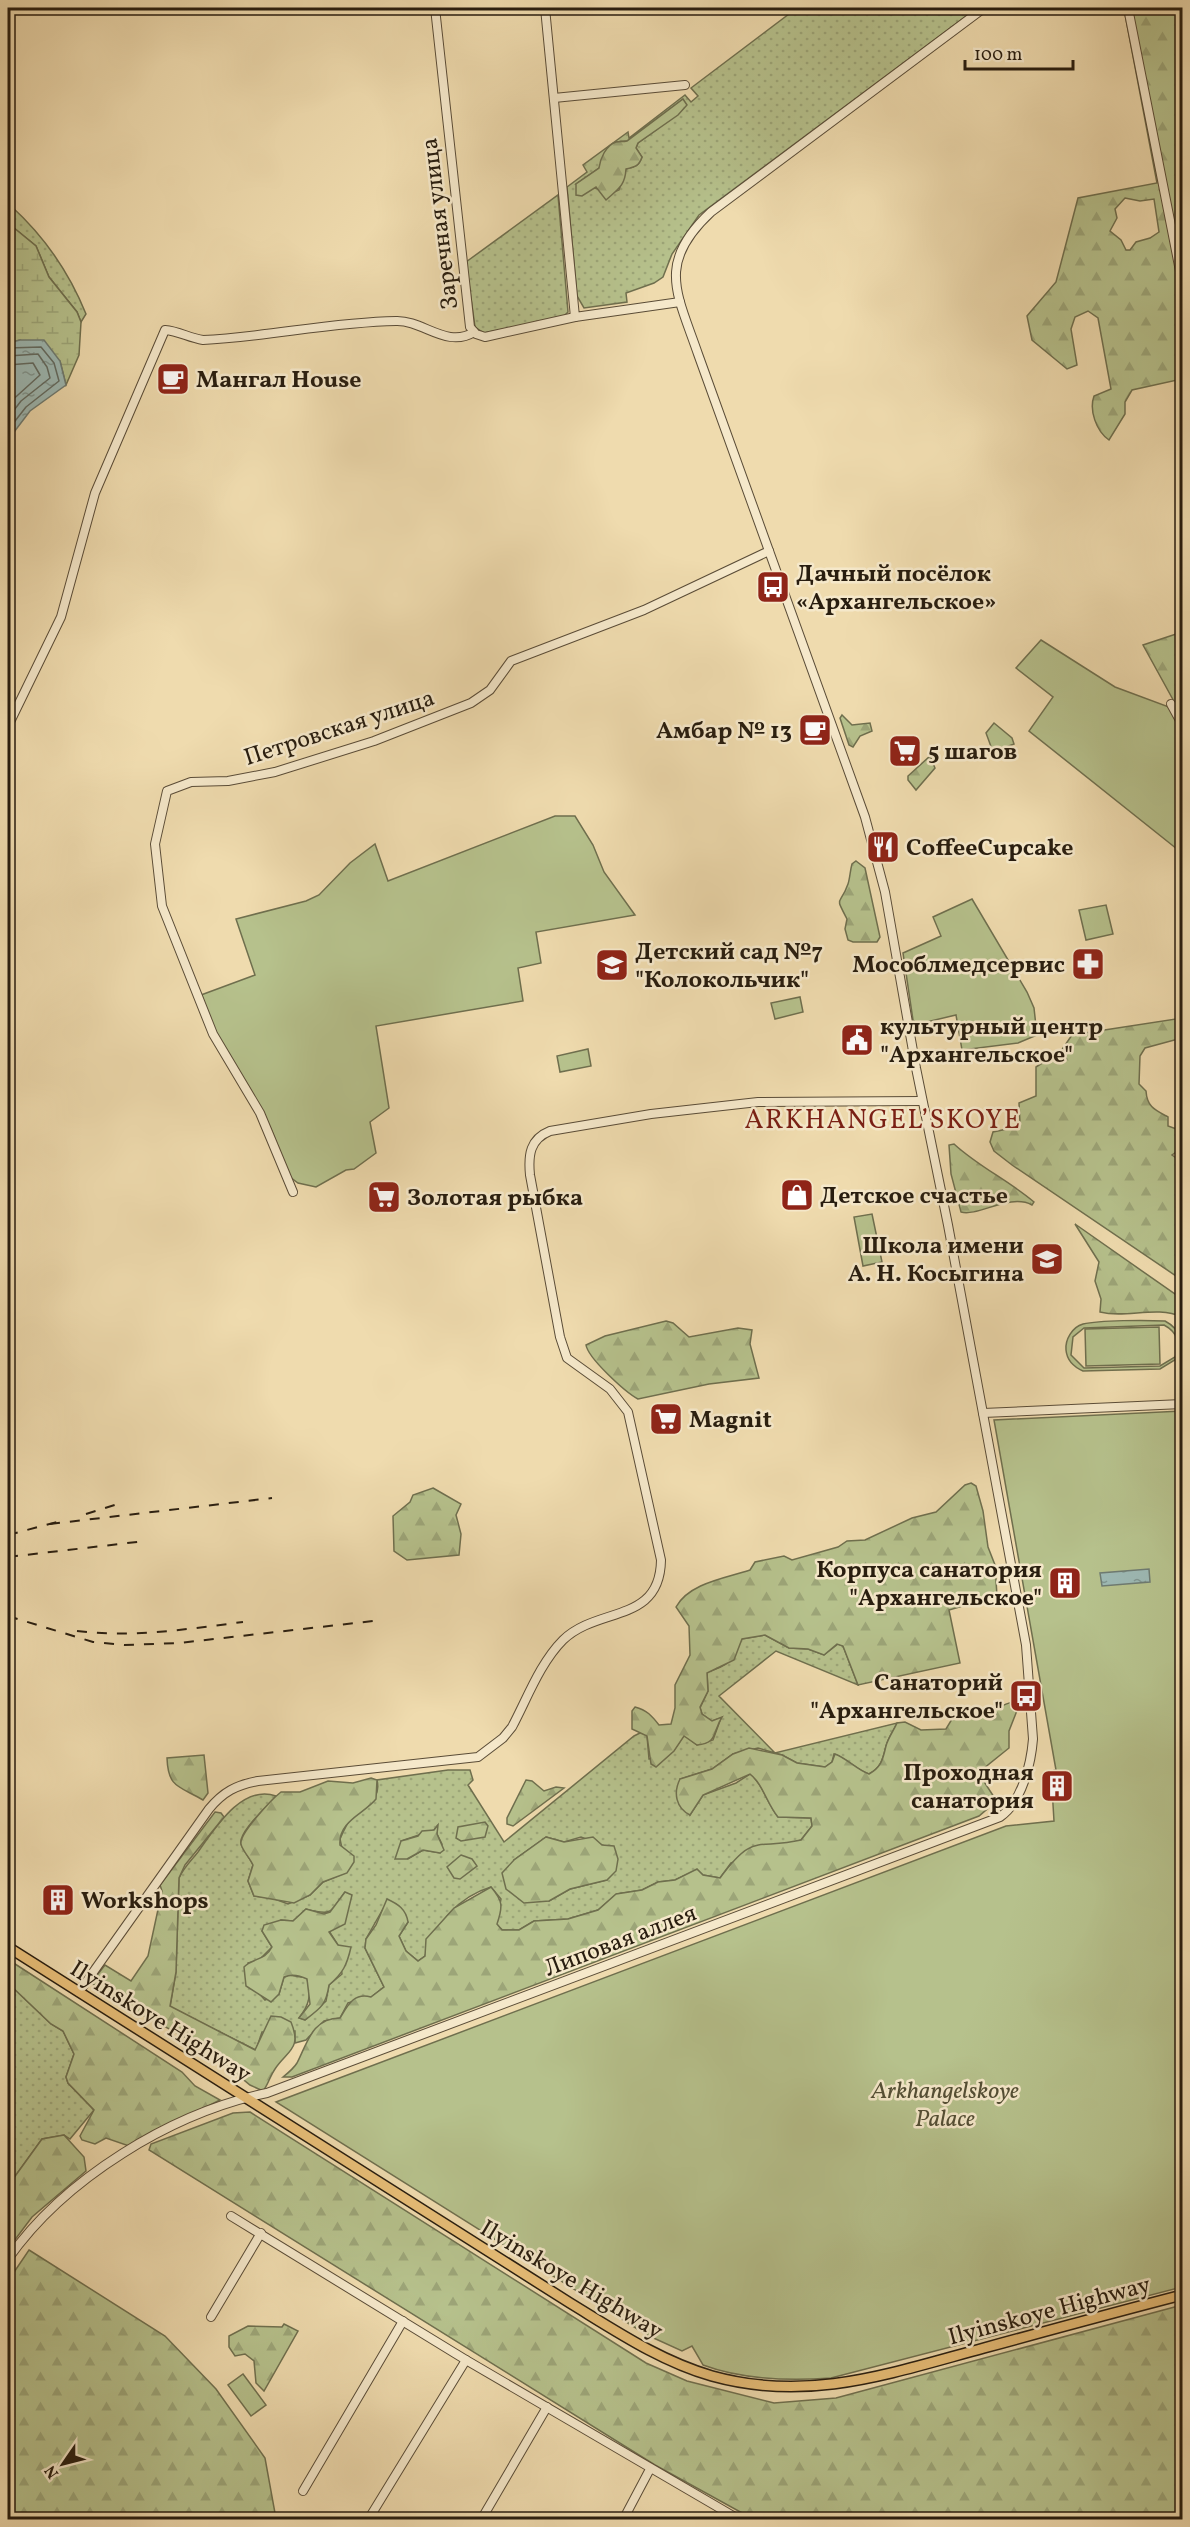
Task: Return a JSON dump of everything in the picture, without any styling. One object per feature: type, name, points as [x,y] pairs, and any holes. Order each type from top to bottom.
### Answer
[{"type":"main road","name":"Ilyinskoye Highway","points":[[8,1947],[640,2345],[677,2364],[741,2383],[803,2388],[868,2379],[1182,2295]]},
{"type":"street","name":"Заречная улица","points":[[435,8],[458,229],[470,327],[474,332],[485,336],[575,317],[680,302]]},
{"type":"street","points":[[545,8],[575,317]]},
{"type":"street","points":[[984,8],[701,221],[687,237],[676,260],[675,281],[680,302],[855,786],[876,852],[983,1413],[1182,1404]]},
{"type":"street","points":[[1128,8],[1182,280]]},
{"type":"street","points":[[554,98],[685,85]]},
{"type":"street","points":[[8,726],[61,617],[95,493],[165,330],[177,331],[193,339],[209,340],[397,320],[454,338],[467,337],[474,332]]},
{"type":"street","name":"Петровская улица","points":[[293,1192],[260,1113],[213,1034],[162,906],[155,844],[167,791],[191,782],[228,781],[275,772],[374,741],[471,703],[490,690],[511,660],[644,610],[769,551]]},
{"type":"street","points":[[1171,704],[1182,724]]},
{"type":"street","points":[[79,1992],[209,1809],[224,1793],[239,1784],[258,1781],[478,1757],[503,1738],[552,1653],[562,1641],[584,1625],[638,1605],[653,1594],[661,1573],[661,1560],[632,1423],[621,1400],[610,1389],[567,1358],[560,1337],[530,1175],[530,1154],[537,1139],[550,1131],[645,1115],[758,1102],[922,1101]]},
{"type":"street","name":"Липовая аллея","points":[[8,2259],[44,2216],[112,2161],[148,2139],[230,2102],[267,2093],[1005,1813],[1019,1793],[1030,1759],[1032,1714],[1026,1645],[983,1413]]},
{"type":"street","points":[[231,2216],[466,2360],[740,2520]]},
{"type":"street","points":[[211,2317],[261,2233]]},
{"type":"street","points":[[303,2491],[403,2321]]},
{"type":"street","points":[[368,2520],[466,2360]]},
{"type":"street","points":[[481,2520],[547,2407]]},
{"type":"street","points":[[623,2520],[650,2469]]},
{"type":"green space","points":[[797,8],[977,8],[699,215],[672,254],[663,277],[654,283],[626,293],[627,302],[584,308],[577,296],[567,187],[587,172],[583,165],[628,132],[629,138],[685,95],[691,102],[698,96],[691,88]],"holes":[[[683,99],[656,130],[638,143],[636,148],[642,157],[641,160],[636,166],[626,169],[619,190],[614,192],[576,184],[599,168],[608,150],[616,142],[627,141]]]},
{"type":"green space","points":[[1182,8],[1182,379],[1132,390],[1125,402],[1125,414],[1109,440],[1097,426],[1092,408],[1094,396],[1111,389],[1098,318],[1088,311],[1075,317],[1071,329],[1077,365],[1067,369],[1032,340],[1027,316],[1056,282],[1078,198],[1157,183],[1124,9],[1153,13]],"holes":[[[1125,198],[1140,201],[1154,199],[1159,232],[1150,238],[1136,242],[1130,250],[1126,250],[1121,240],[1110,231],[1117,218],[1115,209]]]},
{"type":"green space","points":[[683,99],[687,105],[678,115],[638,143],[636,148],[642,157],[641,160],[636,166],[626,169],[620,187],[614,193],[606,200],[596,187],[582,196],[576,195],[576,184],[599,168],[602,157],[609,146],[616,142],[627,141]]},
{"type":"green space","points":[[558,195],[568,312],[563,317],[484,333],[475,327],[466,262]]},
{"type":"green space","points":[[11,206],[45,242],[64,269],[86,314],[81,322],[77,312],[49,277],[36,246],[8,223],[8,210]]},
{"type":"green space","points":[[8,223],[36,246],[49,277],[77,312],[81,322],[79,355],[66,385],[60,361],[20,340],[8,343]]},
{"type":"green space","points":[[1182,632],[1182,716],[1143,645]]},
{"type":"green space","points":[[1041,640],[1115,687],[1169,707],[1182,731],[1182,853],[1029,731],[1053,697],[1016,668]]},
{"type":"green space","points":[[842,715],[852,725],[870,723],[872,731],[860,736],[853,747],[849,745],[840,718]]},
{"type":"green space","points":[[994,723],[1012,738],[1014,744],[993,752],[986,733]]},
{"type":"green space","points":[[930,756],[935,768],[916,790],[908,780],[908,776]]},
{"type":"green space","points":[[555,816],[575,816],[593,845],[604,872],[635,915],[536,932],[541,963],[518,968],[523,1001],[376,1026],[389,1108],[370,1122],[376,1153],[354,1169],[346,1170],[316,1187],[298,1183],[290,1177],[271,1129],[249,1087],[218,1041],[201,995],[255,975],[236,919],[306,901],[319,895],[350,863],[375,844],[388,881]]},
{"type":"green space","points":[[856,861],[865,868],[880,937],[877,942],[848,940],[845,929],[847,919],[839,903],[848,884],[852,864]]},
{"type":"green space","points":[[972,899],[1027,992],[1034,1008],[1037,1035],[1018,1043],[962,1050],[956,1015],[918,1024],[913,1020],[903,953],[941,936],[933,917]]},
{"type":"green space","points":[[1106,905],[1113,934],[1086,940],[1079,910]]},
{"type":"green space","points":[[800,997],[803,1012],[775,1019],[771,1003]]},
{"type":"green space","points":[[1182,1018],[1182,1038],[1145,1048],[1140,1056],[1139,1084],[1146,1091],[1152,1107],[1168,1117],[1168,1126],[1182,1131],[1179,1150],[1172,1155],[1182,1162],[1182,1280],[1012,1165],[994,1151],[990,1142],[993,1132],[1012,1128],[1020,1123],[1019,1103],[1036,1096],[1036,1067],[1061,1051],[1072,1035]]},
{"type":"green space","points":[[588,1049],[591,1066],[560,1072],[557,1056]]},
{"type":"green space","points":[[954,1144],[973,1160],[1024,1194],[1034,1202],[1032,1205],[1014,1202],[968,1213],[961,1212],[951,1174],[949,1145]]},
{"type":"green space","points":[[872,1214],[882,1262],[863,1266],[854,1217]]},
{"type":"green space","points":[[1075,1224],[1182,1299],[1182,1317],[1162,1312],[1110,1314],[1100,1312],[1101,1299],[1095,1281],[1099,1262]]},
{"type":"green space","points":[[666,1321],[673,1323],[689,1337],[738,1328],[752,1330],[750,1344],[759,1378],[709,1384],[638,1399],[608,1374],[588,1351],[586,1345],[605,1336]]},
{"type":"green space","points":[[1165,1321],[1178,1332],[1181,1347],[1178,1358],[1160,1369],[1083,1371],[1069,1360],[1066,1350],[1068,1338],[1083,1324]],"holes":[[[1164,1325],[1177,1338],[1177,1352],[1175,1357],[1160,1366],[1084,1368],[1071,1355],[1073,1337],[1084,1328]]]},
{"type":"green space","points":[[1159,1327],[1160,1364],[1086,1366],[1085,1329]]},
{"type":"green space","name":"Arkhangelskoye Palace","points":[[1182,1411],[1182,2287],[831,2378],[782,2379],[734,2374],[703,2365],[692,2346],[682,2351],[647,2335],[276,2102],[1006,1826],[1054,1821],[1051,1771],[1056,1770],[994,1420]]},
{"type":"green space","points":[[971,1483],[976,1486],[983,1511],[988,1547],[995,1565],[997,1596],[949,1610],[960,1663],[858,1685],[843,1646],[837,1644],[824,1655],[808,1649],[789,1648],[765,1635],[742,1639],[734,1660],[707,1673],[708,1691],[700,1707],[702,1714],[712,1721],[722,1717],[712,1739],[697,1745],[684,1736],[674,1751],[656,1767],[651,1764],[647,1736],[632,1729],[632,1711],[635,1707],[639,1708],[649,1714],[659,1725],[671,1724],[675,1708],[675,1685],[690,1655],[689,1626],[676,1607],[682,1599],[709,1582],[750,1570],[755,1562],[784,1556],[792,1560],[838,1547],[847,1541],[865,1540],[912,1518],[936,1512],[965,1485]]},
{"type":"green space","points":[[433,1488],[461,1504],[456,1515],[461,1534],[459,1555],[407,1560],[394,1551],[393,1516],[410,1502],[413,1495]]},
{"type":"green space","points":[[765,1635],[789,1648],[808,1649],[824,1655],[838,1644],[843,1646],[858,1685],[776,1651],[719,1696],[775,1753],[758,1748],[733,1754],[712,1769],[680,1779],[690,1815],[703,1795],[736,1783],[750,1774],[778,1817],[811,1818],[812,1826],[801,1840],[731,1863],[720,1878],[703,1875],[697,1870],[675,1880],[658,1882],[642,1890],[617,1894],[598,1910],[568,1919],[534,1921],[519,1930],[502,1930],[496,1924],[501,1899],[491,1887],[469,1897],[449,1913],[434,1933],[425,1956],[418,1961],[406,1951],[399,1936],[408,1922],[387,1902],[366,1939],[365,1948],[384,1987],[371,1997],[348,2003],[340,2018],[324,2021],[306,2040],[295,2043],[295,2031],[262,2032],[256,2050],[170,2007],[176,1972],[179,1878],[221,1821],[241,1802],[252,1796],[264,1794],[276,1796],[249,1826],[241,1839],[241,1844],[253,1865],[248,1881],[254,1896],[272,1898],[288,1904],[310,1895],[323,1882],[347,1872],[340,1839],[352,1817],[374,1798],[378,1787],[377,1780],[448,1770],[470,1770],[473,1780],[468,1785],[504,1842],[634,1736],[642,1732],[647,1736],[649,1759],[666,1756],[677,1746],[684,1735],[697,1745],[713,1740],[721,1718],[712,1721],[702,1714],[700,1708],[708,1691],[707,1672],[729,1661],[741,1639]],"holes":[[[437,1826],[437,1834],[442,1844],[440,1853],[423,1850],[408,1859],[401,1841],[434,1830]],[[546,1837],[564,1842],[581,1837],[608,1847],[607,1880],[570,1889],[549,1901],[514,1860]],[[345,1892],[329,1931],[338,1945],[342,1974],[329,1985],[326,2001],[305,2020],[299,2018],[309,1999],[307,1978],[289,1975],[284,1977],[279,1994],[265,2000],[257,1991],[248,1963],[259,1960],[272,1947],[262,1931],[281,1920],[293,1921],[306,1909],[326,1912],[333,1908]]]},
{"type":"green space","points":[[1014,1702],[1018,1708],[1009,1731],[1009,1748],[983,1769],[981,1777],[994,1797],[993,1804],[979,1816],[292,2077],[283,2077],[296,2065],[317,2027],[323,2022],[340,2018],[356,1998],[371,1997],[384,1987],[365,1948],[366,1939],[376,1925],[387,1899],[398,1905],[405,1914],[408,1922],[399,1936],[406,1951],[418,1961],[425,1956],[426,1939],[454,1908],[491,1887],[501,1904],[497,1924],[502,1930],[519,1930],[534,1921],[568,1919],[598,1910],[616,1894],[642,1890],[658,1882],[675,1880],[697,1869],[703,1875],[720,1878],[731,1864],[749,1848],[801,1840],[812,1826],[811,1818],[778,1817],[750,1774],[703,1795],[690,1815],[685,1812],[677,1800],[680,1779],[712,1769],[733,1754],[749,1748],[782,1755],[797,1763],[825,1767],[832,1762],[835,1754],[869,1774],[881,1762],[897,1723],[905,1722],[921,1730],[946,1729],[955,1714],[962,1710],[968,1715],[981,1717],[1007,1703]]},
{"type":"green space","points":[[897,1723],[881,1762],[869,1774],[834,1754],[832,1762],[825,1767],[797,1763],[775,1753]]},
{"type":"green space","points":[[204,1755],[208,1793],[203,1800],[176,1785],[170,1775],[167,1758]]},
{"type":"green space","points":[[371,1778],[377,1780],[376,1799],[347,1824],[340,1837],[340,1845],[354,1856],[354,1862],[347,1873],[323,1882],[310,1895],[294,1903],[254,1896],[248,1881],[253,1865],[241,1844],[250,1825],[271,1802],[281,1792],[300,1792],[328,1781],[353,1783]]},
{"type":"green space","points":[[526,1780],[532,1781],[544,1791],[556,1787],[564,1788],[513,1826],[507,1824],[507,1818]]},
{"type":"green space","points":[[215,1812],[221,1813],[224,1817],[185,1865],[179,1878],[176,1972],[170,2006],[255,2050],[271,2016],[281,2017],[291,2022],[295,2038],[294,2044],[275,2069],[263,2091],[250,2085],[204,2047],[129,2008],[91,1983],[105,1965],[131,1981],[148,1956],[162,1891],[160,1885]]},
{"type":"green space","points":[[485,1822],[488,1826],[485,1837],[461,1841],[456,1838],[458,1827]]},
{"type":"green space","points":[[438,1825],[437,1834],[444,1850],[440,1853],[423,1850],[407,1859],[395,1859],[401,1841],[418,1836],[422,1831],[434,1830]]},
{"type":"green space","points":[[546,1837],[564,1842],[593,1837],[602,1845],[614,1846],[618,1859],[616,1871],[607,1880],[570,1889],[549,1901],[524,1903],[506,1889],[502,1873],[514,1860]]},
{"type":"green space","points":[[461,1855],[472,1859],[477,1866],[460,1879],[454,1878],[447,1867]]},
{"type":"green space","points":[[345,1892],[352,1895],[345,1924],[329,1932],[338,1945],[351,1947],[344,1968],[329,1985],[324,2002],[319,2009],[305,2020],[299,2018],[310,2004],[307,1979],[301,1977],[292,1975],[284,1977],[279,1994],[271,2002],[246,1986],[244,1967],[266,1955],[272,1947],[262,1931],[264,1925],[281,1920],[293,1921],[306,1909],[324,1914],[330,1912]]},
{"type":"green space","points":[[12,1962],[182,2072],[195,2086],[220,2100],[129,2146],[106,2138],[95,2144],[82,2140],[80,2136],[94,2110],[68,2083],[66,2077],[74,2054],[63,2031],[51,2024],[8,1983],[8,1973]]},
{"type":"green space","points":[[8,1983],[51,2024],[63,2031],[74,2054],[66,2077],[68,2083],[94,2110],[70,2139],[64,2135],[42,2139],[8,2186]]},
{"type":"green space","points":[[250,2112],[646,2363],[687,2381],[774,2403],[836,2398],[1182,2305],[1182,2519],[753,2519],[655,2465],[149,2150],[151,2144],[233,2113]]},
{"type":"green space","points":[[64,2135],[84,2157],[86,2171],[32,2217],[8,2249],[8,2186],[42,2139]]},
{"type":"green space","points":[[29,2250],[165,2336],[216,2389],[265,2458],[275,2513],[271,2519],[8,2519],[8,2281]]},
{"type":"green space","points":[[284,2324],[298,2331],[264,2391],[256,2383],[254,2361],[245,2354],[235,2356],[229,2347],[229,2336],[248,2326],[282,2327]]},
{"type":"green space","points":[[243,2374],[266,2405],[251,2416],[228,2385]]},
{"type":"water","points":[[20,340],[44,340],[60,361],[66,385],[30,411],[8,440],[8,343]]},
{"type":"water","points":[[1149,1569],[1150,1582],[1102,1586],[1100,1573]]},
{"type":"railway","points":[[50,1524],[272,1498]]},
{"type":"railway","points":[[86,1514],[121,1503]]},
{"type":"railway","points":[[8,1535],[57,1522]]},
{"type":"railway","points":[[8,1557],[145,1541]]},
{"type":"railway","points":[[8,1616],[93,1642],[124,1645],[179,1643],[373,1621]]},
{"type":"railway","points":[[77,1631],[139,1633],[243,1622]]},
{"type":"place","name":"Мангал House","points":[[173,379]]},
{"type":"place","name":"Дачный посёлок «Архангельское»","points":[[773,587]]},
{"type":"place","name":"Амбар № 13","points":[[815,730]]},
{"type":"place","name":"5 шагов","points":[[905,751]]},
{"type":"place","name":"CoffeeCupcake","points":[[883,847]]},
{"type":"place","name":"Мособлмедсервис","points":[[1088,964]]},
{"type":"place","name":"Детский сад №7 \"Колокольчик\"","points":[[612,965]]},
{"type":"place","name":"культурный центр \"Архангельское\"","points":[[857,1040]]},
{"type":"place","name":"Детское счастье","points":[[797,1195]]},
{"type":"place","name":"Золотая рыбка","points":[[384,1197]]},
{"type":"place","name":"Школа имени А. Н. Косыгина","points":[[1047,1259]]},
{"type":"place","name":"Magnit","points":[[666,1419]]},
{"type":"place","name":"Корпуса санатория \"Архангельское\"","points":[[1065,1583]]},
{"type":"place","name":"Санаторий \"Архангельское\"","points":[[1026,1696]]},
{"type":"place","name":"Проходная санатория","points":[[1057,1786]]},
{"type":"place","name":"Workshops","points":[[58,1900]]},
{"type":"district","name":"ARKHANGEL’SKOYE","points":[[883,1119]]}]
